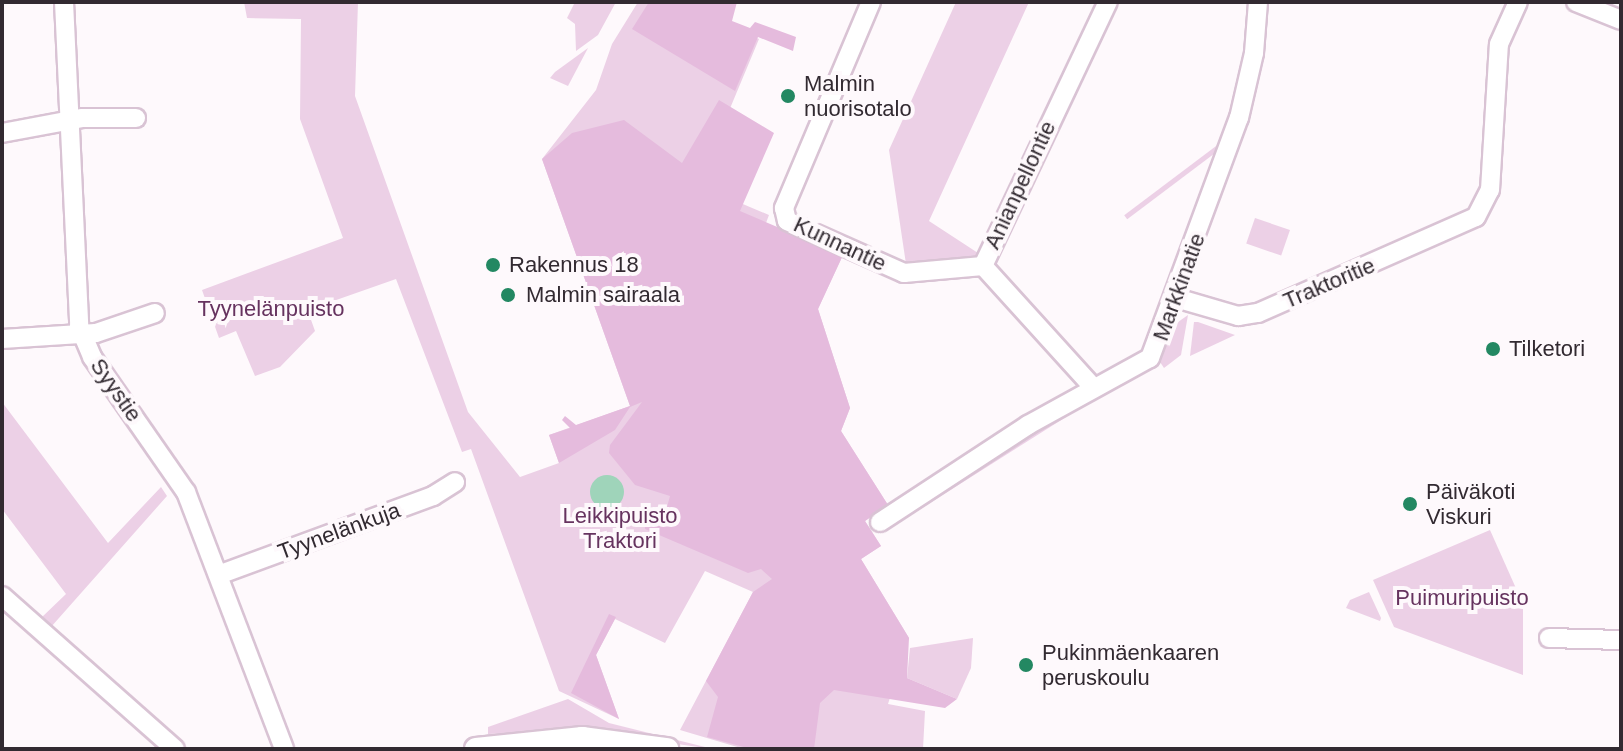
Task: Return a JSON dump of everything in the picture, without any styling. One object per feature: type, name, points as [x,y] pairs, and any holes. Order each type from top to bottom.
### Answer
[{"type":"main road","points":[[476,749],[582,738],[667,749]]},
{"type":"street","name":"Syystie","points":[[64,2],[81,335],[181,482],[221,574],[284,749]]},
{"type":"street","name":"Kunnantie","points":[[871,2],[784,208],[787,221],[904,273],[983,266]]},
{"type":"street","name":"Anianpellontie","points":[[1092,386],[983,266],[1108,2]]},
{"type":"street","name":"Markkinatie","points":[[880,522],[1092,386],[1150,358],[1176,298],[1239,118],[1254,53],[1258,2]]},
{"type":"street","name":"Traktoritie","points":[[1176,298],[1238,316],[1258,313],[1476,217],[1490,190],[1499,44],[1518,2]]},
{"type":"street","points":[[1576,2],[1621,20]]},
{"type":"street","points":[[2,133],[70,121],[136,118]]},
{"type":"street","points":[[2,339],[81,335],[155,313]]},
{"type":"street","name":"Tyynelänkuja","points":[[221,574],[433,496],[455,482]]},
{"type":"street","points":[[2,596],[175,749]]},
{"type":"street","points":[[1549,638],[1621,640]]},
{"type":"green space","points":[[244,2],[358,2],[355,96],[468,412],[520,477],[559,463],[549,435],[630,406],[542,159],[596,90],[612,44],[638,2],[737,2],[728,25],[759,39],[698,185],[769,215],[766,223],[843,255],[818,309],[850,408],[841,431],[888,505],[865,521],[881,546],[861,559],[909,638],[888,704],[925,711],[923,749],[744,749],[680,730],[753,592],[705,571],[665,643],[615,619],[596,655],[619,719],[559,691],[471,449],[462,452],[396,279],[322,305],[310,317],[315,331],[280,367],[255,376],[236,331],[219,338],[202,290],[343,238],[300,119],[301,19],[247,18]]},
{"type":"green space","points":[[575,2],[616,2],[598,35],[576,51],[575,24],[567,18]]},
{"type":"green space","points":[[956,2],[1029,2],[929,221],[978,253],[975,259],[906,264],[889,150]]},
{"type":"green space","points":[[588,48],[568,86],[550,78],[555,72]]},
{"type":"green space","points":[[1244,125],[1247,129],[1127,219],[1124,215]]},
{"type":"green space","points":[[1255,218],[1290,230],[1281,256],[1246,244]]},
{"type":"green space","points":[[1188,315],[1181,355],[1164,368],[1158,359],[1171,327]]},
{"type":"green space","points":[[1194,322],[1198,322],[1235,335],[1190,356]]},
{"type":"green space","points":[[2,402],[108,543],[161,487],[167,496],[51,627],[41,618],[66,594],[2,509]]},
{"type":"green space","points":[[1071,408],[1066,417],[892,527],[894,518]]},
{"type":"green space","name":"Puimuripuisto","points":[[1490,530],[1523,604],[1523,675],[1394,627],[1373,580]]},
{"type":"green space","points":[[1369,592],[1380,621],[1346,608],[1350,600]]},
{"type":"green space","points":[[973,638],[971,668],[957,699],[907,678],[910,648]]},
{"type":"green space","points":[[568,699],[609,723],[713,749],[583,731],[488,734],[488,727]]},
{"type":"shaded area","points":[[649,2],[737,2],[732,21],[750,28],[755,22],[796,37],[793,51],[758,37],[735,91],[632,29]]},
{"type":"shaded area","points":[[719,100],[774,133],[740,211],[843,255],[818,309],[850,408],[841,431],[888,505],[865,521],[881,546],[861,559],[909,638],[907,678],[957,699],[945,708],[834,690],[820,703],[814,749],[751,749],[707,737],[718,697],[706,681],[753,592],[772,579],[761,569],[748,573],[645,529],[644,518],[667,507],[670,496],[635,485],[609,453],[610,445],[642,402],[630,407],[615,430],[559,463],[549,435],[570,428],[562,420],[565,416],[576,425],[630,406],[542,159],[572,133],[624,120],[682,163]]},
{"type":"shaded area","points":[[607,475],[619,480],[624,492],[619,504],[607,509],[595,504],[590,492],[595,480]]},
{"type":"shaded area","points":[[609,614],[616,617],[596,655],[619,719],[571,693]]},
{"type":"place","name":"Malmin nuorisotalo","points":[[788,96]]},
{"type":"place","name":"Rakennus 18","points":[[493,265]]},
{"type":"place","name":"Malmin sairaala","points":[[508,295]]},
{"type":"place","name":"Tilketori","points":[[1493,349]]},
{"type":"place","name":"Päiväkoti Viskuri","points":[[1410,504]]},
{"type":"place","name":"Pukinmäenkaaren peruskoulu","points":[[1026,665]]},
{"type":"park label","name":"Tyynelänpuisto","points":[[271,309]]},
{"type":"park label","name":"Leikkipuisto Traktori","points":[[620,528]]}]
